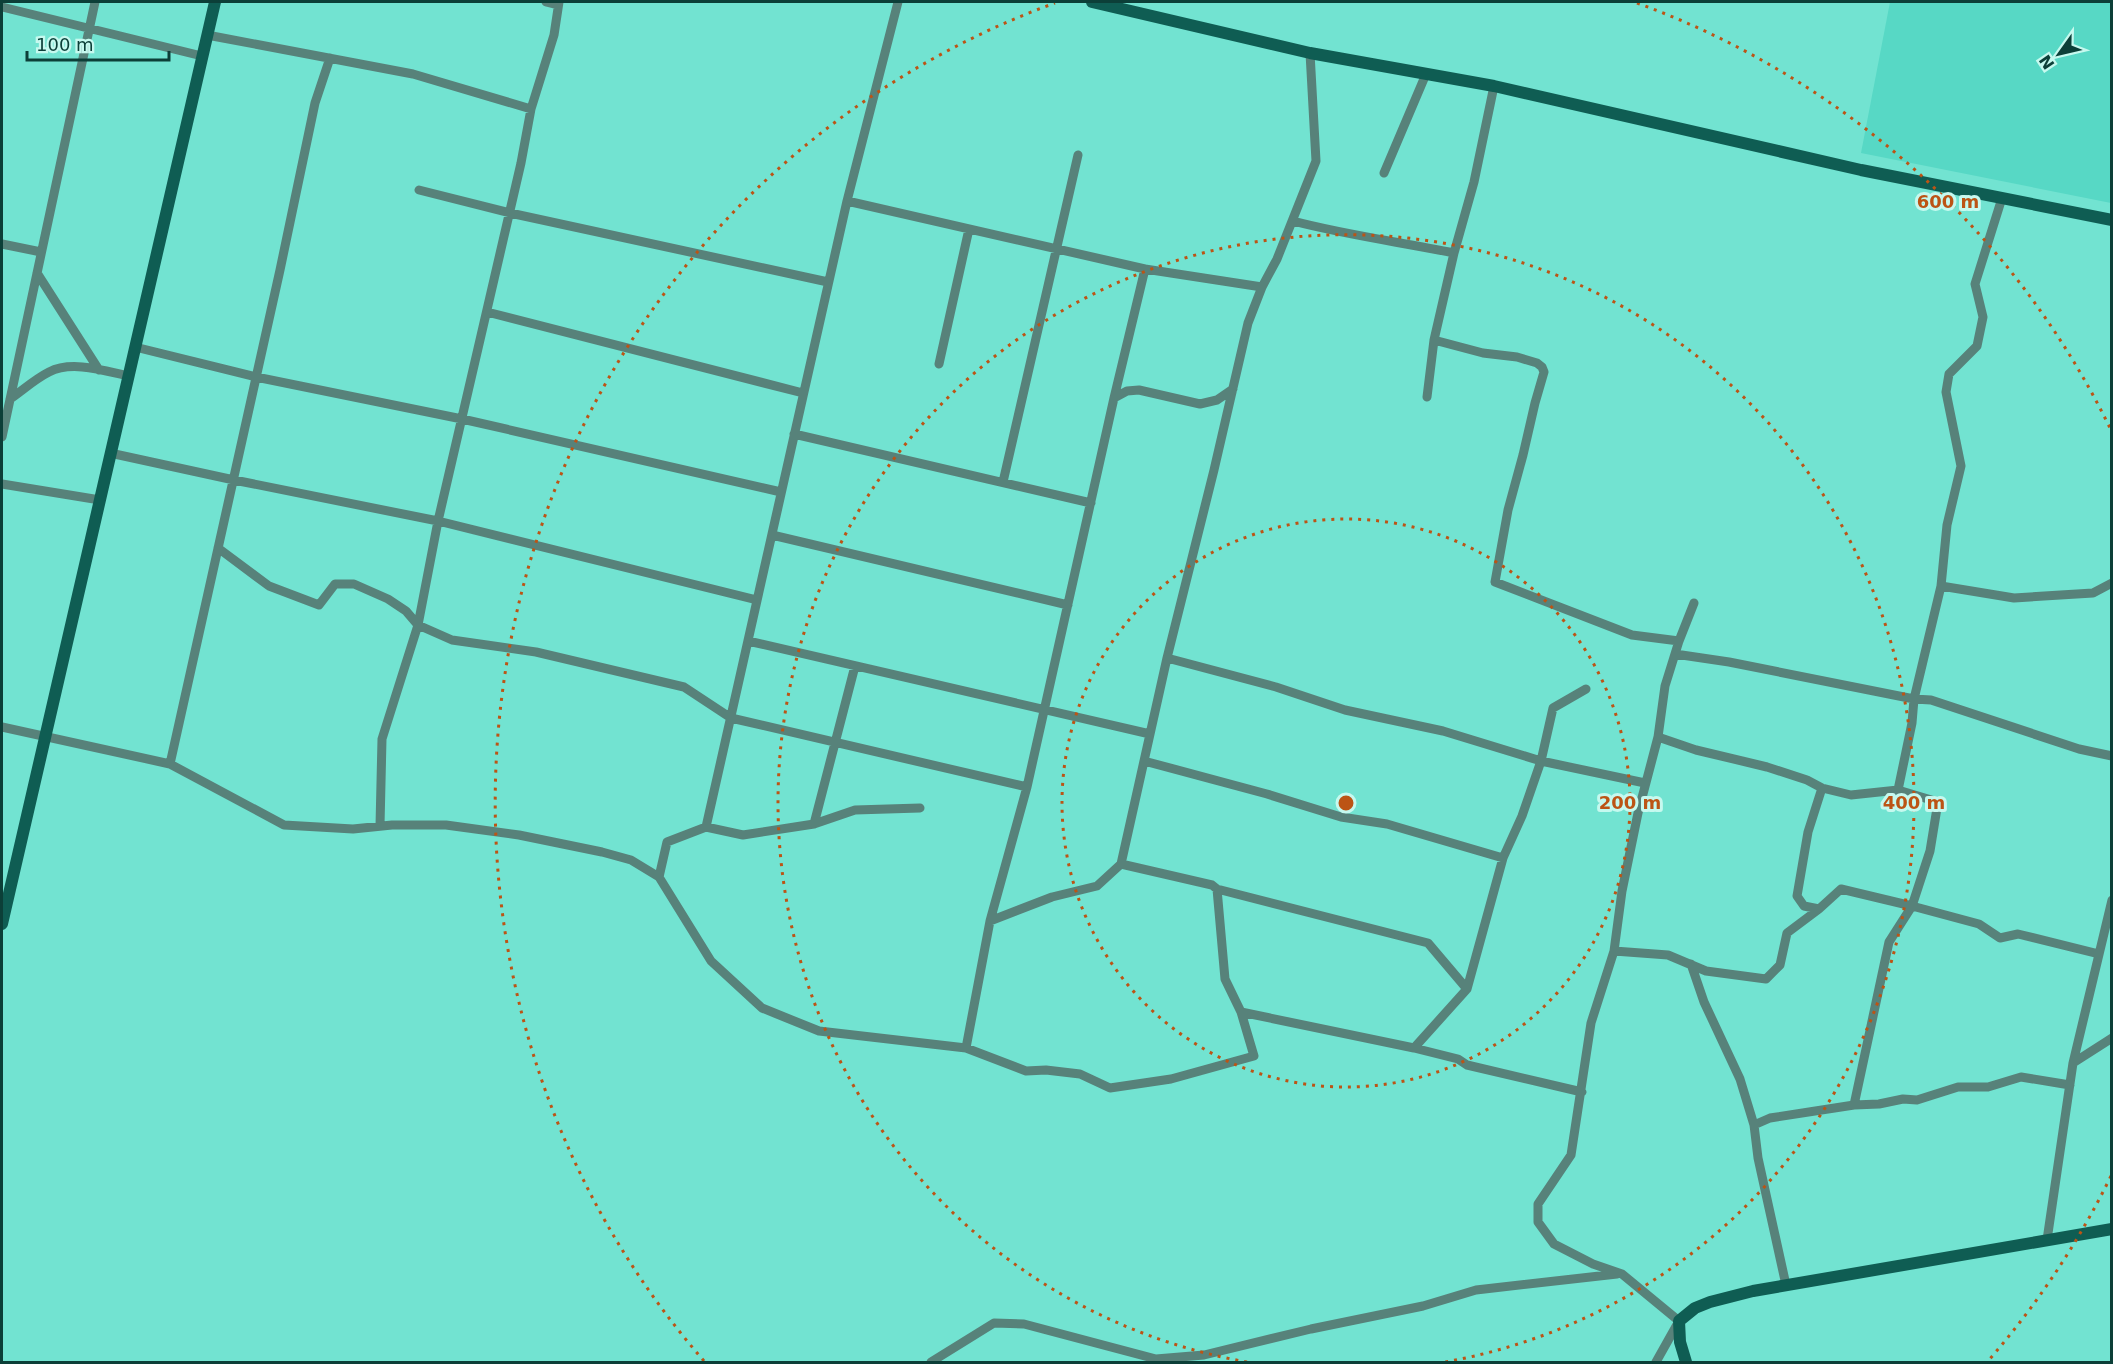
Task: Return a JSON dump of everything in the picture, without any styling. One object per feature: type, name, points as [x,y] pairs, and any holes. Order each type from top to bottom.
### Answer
[{"type":"street","points":[[2,437],[95,2]]},
{"type":"street","points":[[2,924],[215,2]]},
{"type":"street","points":[[380,826],[382,739],[418,625],[438,521],[510,213],[531,109],[554,35],[558,3],[546,2]]},
{"type":"street","points":[[706,827],[846,201],[898,2]]},
{"type":"street","points":[[1092,2],[1310,53],[1494,86],[1861,170],[2112,220]]},
{"type":"street","points":[[2,18],[3,5],[202,56]]},
{"type":"street","points":[[207,35],[413,74],[531,109]]},
{"type":"street","points":[[990,921],[1052,897],[1097,886],[1120,864],[1248,323],[1293,221],[1316,161],[1310,53]]},
{"type":"street","points":[[170,764],[315,103],[330,58]]},
{"type":"street","points":[[1384,173],[1426,74]]},
{"type":"street","points":[[1426,397],[1434,340],[1454,253],[1474,182],[1494,86]]},
{"type":"street","points":[[1004,482],[1078,155]]},
{"type":"street","points":[[419,190],[510,213],[828,282]]},
{"type":"street","points":[[1898,790],[1912,723],[1914,699],[1941,586],[1947,525],[1961,466],[1946,392],[1949,374],[1977,346],[1983,317],[1975,284],[2002,198]]},
{"type":"street","points":[[846,201],[1145,269],[1262,287]]},
{"type":"street","points":[[1293,221],[1336,232],[1394,240],[1454,253]]},
{"type":"street","points":[[939,364],[969,229]]},
{"type":"street","points":[[2,244],[41,252]]},
{"type":"street","points":[[966,1048],[990,921],[1027,787],[1145,269]]},
{"type":"street","points":[[37,273],[99,370]]},
{"type":"street","points":[[487,312],[803,393]]},
{"type":"street","points":[[1434,340],[1483,353],[1517,357],[1537,363],[1544,372],[1534,403],[1508,510],[1495,582],[1632,635],[1679,641]]},
{"type":"street","points":[[135,347],[256,377],[462,419],[781,492]]},
{"type":"street","points":[[10,399],[51,371],[70,367],[128,376]]},
{"type":"street","points":[[1114,398],[1127,391],[1139,390],[1200,404],[1217,400],[1233,389]]},
{"type":"street","points":[[794,434],[1091,503]]},
{"type":"street","points":[[110,453],[438,521],[757,600]]},
{"type":"street","points":[[2,484],[100,500]]},
{"type":"street","points":[[772,535],[1068,605]]},
{"type":"street","points":[[218,548],[269,586],[320,604],[335,584],[354,584],[388,599],[406,611],[418,625],[452,640],[537,652],[684,687],[731,718],[1027,787]]},
{"type":"street","points":[[1941,586],[2014,598],[2093,593],[2112,582]]},
{"type":"street","points":[[1686,1362],[1680,1342],[1679,1321],[1622,1274],[1593,1264],[1554,1244],[1539,1222],[1538,1204],[1570,1155],[1582,1092],[1591,1023],[1614,951],[1622,891],[1645,783],[1658,737],[1665,686],[1694,603]]},
{"type":"street","points":[[748,641],[1150,734]]},
{"type":"street","points":[[1675,654],[1729,662],[1914,699],[1931,700],[2079,749],[2112,756]]},
{"type":"street","points":[[1167,658],[1276,687],[1345,710],[1443,731],[1541,761],[1645,783]]},
{"type":"street","points":[[814,824],[855,666]]},
{"type":"street","points":[[1414,1048],[1467,989],[1503,858],[1522,816],[1541,761],[1553,708],[1586,690]]},
{"type":"street","points":[[2,727],[170,764],[284,825],[353,829],[380,826],[446,825],[519,835],[631,860],[646,867],[659,877],[711,961],[762,1008],[819,1031],[966,1048],[1026,1071],[1046,1070],[1080,1074],[1110,1088],[1171,1079],[1254,1056],[1241,1012],[1225,979],[1218,889]]},
{"type":"street","points":[[1658,737],[1696,750],[1767,767],[1807,780],[1822,788],[1851,795],[1898,790],[1938,802],[1930,851],[1912,906],[1889,942],[1854,1104]]},
{"type":"street","points":[[1144,761],[1267,794],[1341,817],[1387,825],[1503,858]]},
{"type":"street","points":[[1820,909],[1804,906],[1797,896],[1808,832],[1822,788]]},
{"type":"street","points":[[659,877],[667,842],[706,827],[743,835],[814,824],[855,810],[920,808]]},
{"type":"street","points":[[1120,864],[1212,885],[1218,889],[1428,943],[1467,989]]},
{"type":"street","points":[[1614,951],[1668,955],[1706,971],[1766,979],[1780,965],[1787,933],[1820,909],[1841,889],[1979,924],[2000,938],[2018,934],[2099,954]]},
{"type":"street","points":[[2047,1240],[2073,1063],[2112,900]]},
{"type":"street","points":[[1691,964],[1704,1002],[1740,1079],[1754,1125],[1758,1158],[1786,1285]]},
{"type":"street","points":[[1241,1012],[1414,1048],[1458,1059],[1467,1065],[1582,1092]]},
{"type":"street","points":[[2073,1063],[2112,1038]]},
{"type":"street","points":[[1754,1125],[1770,1118],[1854,1104],[1879,1104],[1903,1099],[1917,1100],[1958,1087],[1989,1087],[2021,1077],[2070,1085]]},
{"type":"street","points":[[1656,1362],[1679,1321],[1695,1308],[1710,1302],[1786,1285],[2112,1229]]},
{"type":"street","points":[[931,1362],[994,1323],[1024,1324],[1156,1359],[1203,1359],[1311,1329],[1423,1306],[1476,1290],[1622,1274]]},
{"type":"shaded area","points":[[1890,2],[2111,2],[2111,203],[1861,153]]}]
